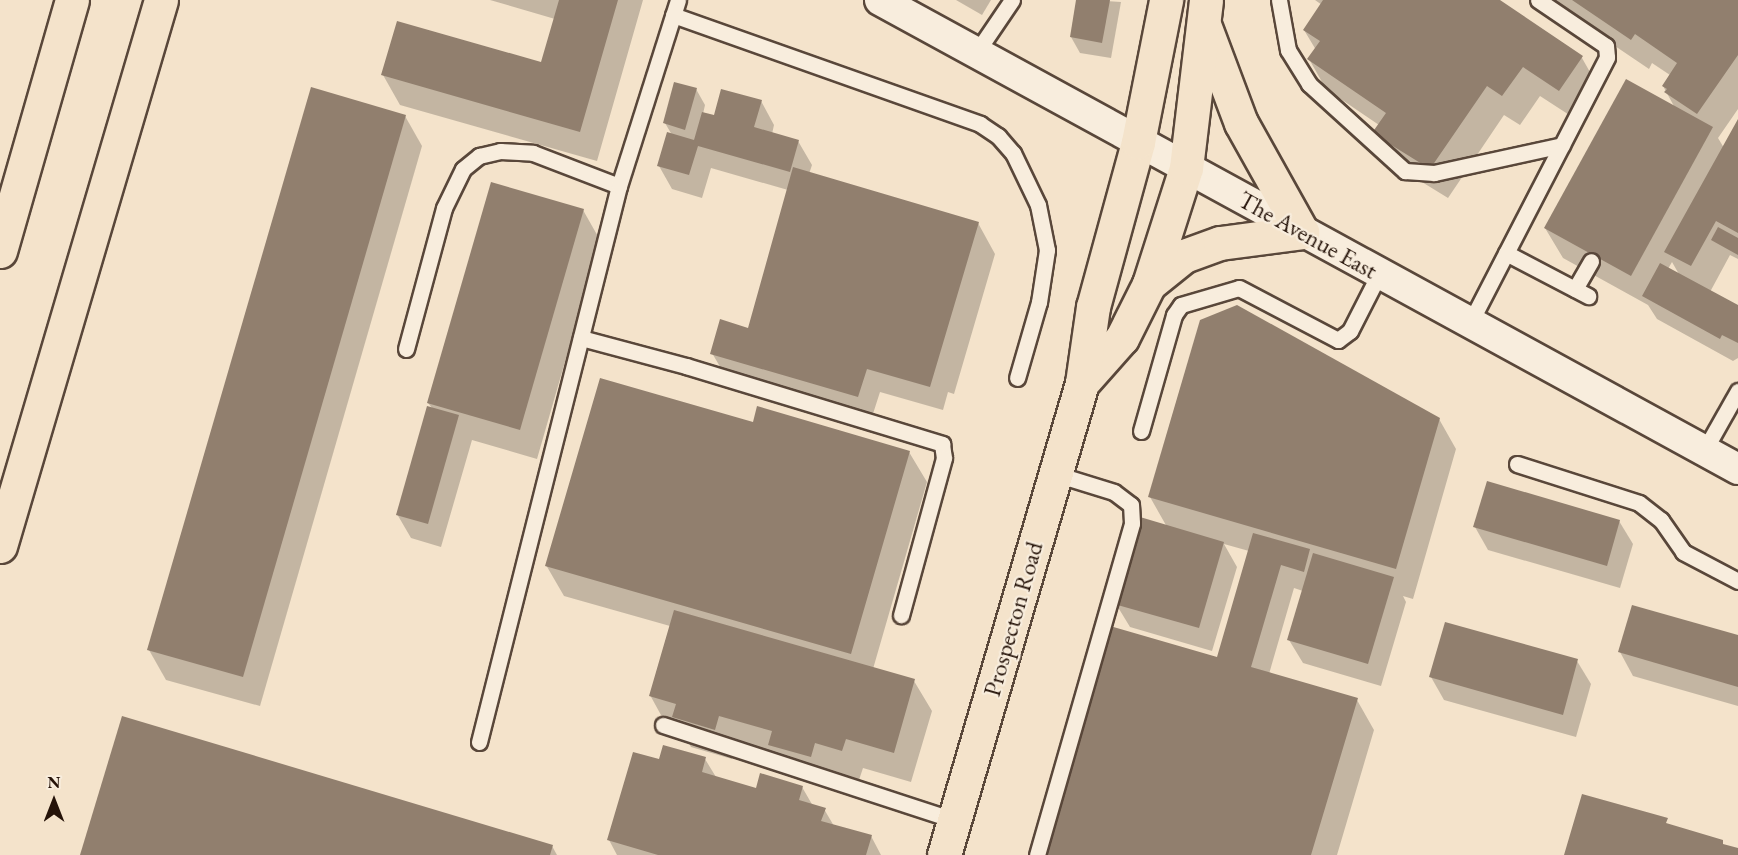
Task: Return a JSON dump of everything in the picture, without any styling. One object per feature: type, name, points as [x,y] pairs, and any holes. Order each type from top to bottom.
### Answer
[{"type":"main road","points":[[0,251],[72,0]]},
{"type":"main road","points":[[0,546],[161,0]]},
{"type":"main road","name":"Prospecton Road","points":[[944,855],[1083,383],[1093,307],[1138,142],[1166,0]]},
{"type":"main road","points":[[1083,383],[1122,338],[1149,284],[1186,168],[1205,12]]},
{"type":"main road","points":[[1149,284],[1184,256],[1220,243],[1302,232],[1241,123],[1205,12]]},
{"type":"street","name":"The Avenue East","points":[[880,0],[1738,470]]},
{"type":"lane","points":[[479,742],[619,186],[678,0]]},
{"type":"lane","points":[[976,53],[1012,0]]},
{"type":"lane","points":[[1279,0],[1288,50],[1309,84],[1405,171],[1434,173],[1562,145]]},
{"type":"lane","points":[[1470,323],[1608,52],[1598,40],[1538,0]]},
{"type":"lane","points":[[673,15],[980,124],[998,136],[1013,153],[1038,205],[1047,250],[1039,302],[1017,378]]},
{"type":"lane","points":[[406,349],[444,208],[464,169],[479,156],[500,151],[533,153],[619,186]]},
{"type":"lane","points":[[1506,253],[1581,293],[1591,261]]},
{"type":"lane","points":[[1141,431],[1174,315],[1181,305],[1239,288],[1338,340],[1350,331],[1379,274]]},
{"type":"lane","points":[[581,338],[686,366],[942,444],[944,458],[902,615]]},
{"type":"lane","points":[[1704,451],[1738,391]]},
{"type":"lane","points":[[1517,464],[1639,504],[1661,520],[1683,552],[1738,581]]},
{"type":"lane","points":[[1037,855],[1132,524],[1131,505],[1114,492],[1056,474]]},
{"type":"lane","points":[[663,725],[954,820]]},
{"type":"building","points":[[559,0],[618,0],[580,132],[381,75],[397,21],[541,62]]},
{"type":"building","points":[[1076,0],[1110,0],[1102,43],[1070,37]]},
{"type":"building","points":[[1323,0],[1500,0],[1583,56],[1559,91],[1523,67],[1502,96],[1487,86],[1430,169],[1372,133],[1386,113],[1307,59],[1320,41],[1303,30]]},
{"type":"building","points":[[1572,0],[1738,0],[1738,55],[1697,114],[1664,92],[1667,89],[1662,86],[1677,63],[1635,34],[1631,40]]},
{"type":"building","points":[[1626,79],[1713,127],[1631,276],[1544,228]]},
{"type":"building","points":[[674,82],[697,88],[685,130],[663,123]]},
{"type":"building","points":[[311,87],[406,115],[243,677],[147,650]]},
{"type":"building","points":[[721,89],[762,100],[754,127],[799,140],[790,172],[698,146],[689,175],[657,166],[667,132],[694,140],[702,112],[714,115]]},
{"type":"building","points":[[1738,119],[1738,233],[1716,221],[1691,266],[1664,252]]},
{"type":"building","points":[[793,167],[979,222],[930,387],[867,369],[858,397],[710,354],[720,319],[748,328]]},
{"type":"building","points":[[491,182],[584,209],[520,430],[427,403]]},
{"type":"building","points":[[1718,227],[1738,238],[1738,255],[1711,240]]},
{"type":"building","points":[[1660,263],[1738,305],[1738,343],[1722,335],[1720,339],[1642,296]]},
{"type":"building","points":[[1237,305],[1440,418],[1396,569],[1148,497],[1200,320]]},
{"type":"building","points":[[600,378],[753,422],[757,406],[910,451],[851,654],[545,566]]},
{"type":"building","points":[[427,406],[459,415],[428,524],[396,515]]},
{"type":"building","points":[[1487,481],[1620,520],[1607,566],[1473,527]]},
{"type":"building","points":[[1140,517],[1224,542],[1199,628],[1114,604]]},
{"type":"building","points":[[1253,533],[1310,549],[1304,572],[1281,565],[1251,667],[1358,698],[1311,855],[1043,855],[1110,626],[1217,657]]},
{"type":"building","points":[[1313,553],[1394,577],[1368,664],[1287,640]]},
{"type":"building","points":[[1632,605],[1738,635],[1738,687],[1618,652]]},
{"type":"building","points":[[674,610],[915,679],[894,753],[846,739],[842,751],[815,743],[811,757],[768,745],[772,731],[719,716],[715,730],[672,717],[676,704],[649,696]]},
{"type":"building","points":[[1445,622],[1578,659],[1563,715],[1429,677]]},
{"type":"building","points":[[122,716],[553,845],[550,855],[80,855]]},
{"type":"building","points":[[663,745],[706,757],[702,772],[756,788],[760,773],[803,786],[799,800],[826,808],[821,821],[872,835],[866,855],[658,855],[607,840],[633,752],[659,759]]},
{"type":"building","points":[[1582,794],[1668,818],[1666,823],[1723,840],[1723,844],[1738,848],[1738,855],[1564,855]]}]
